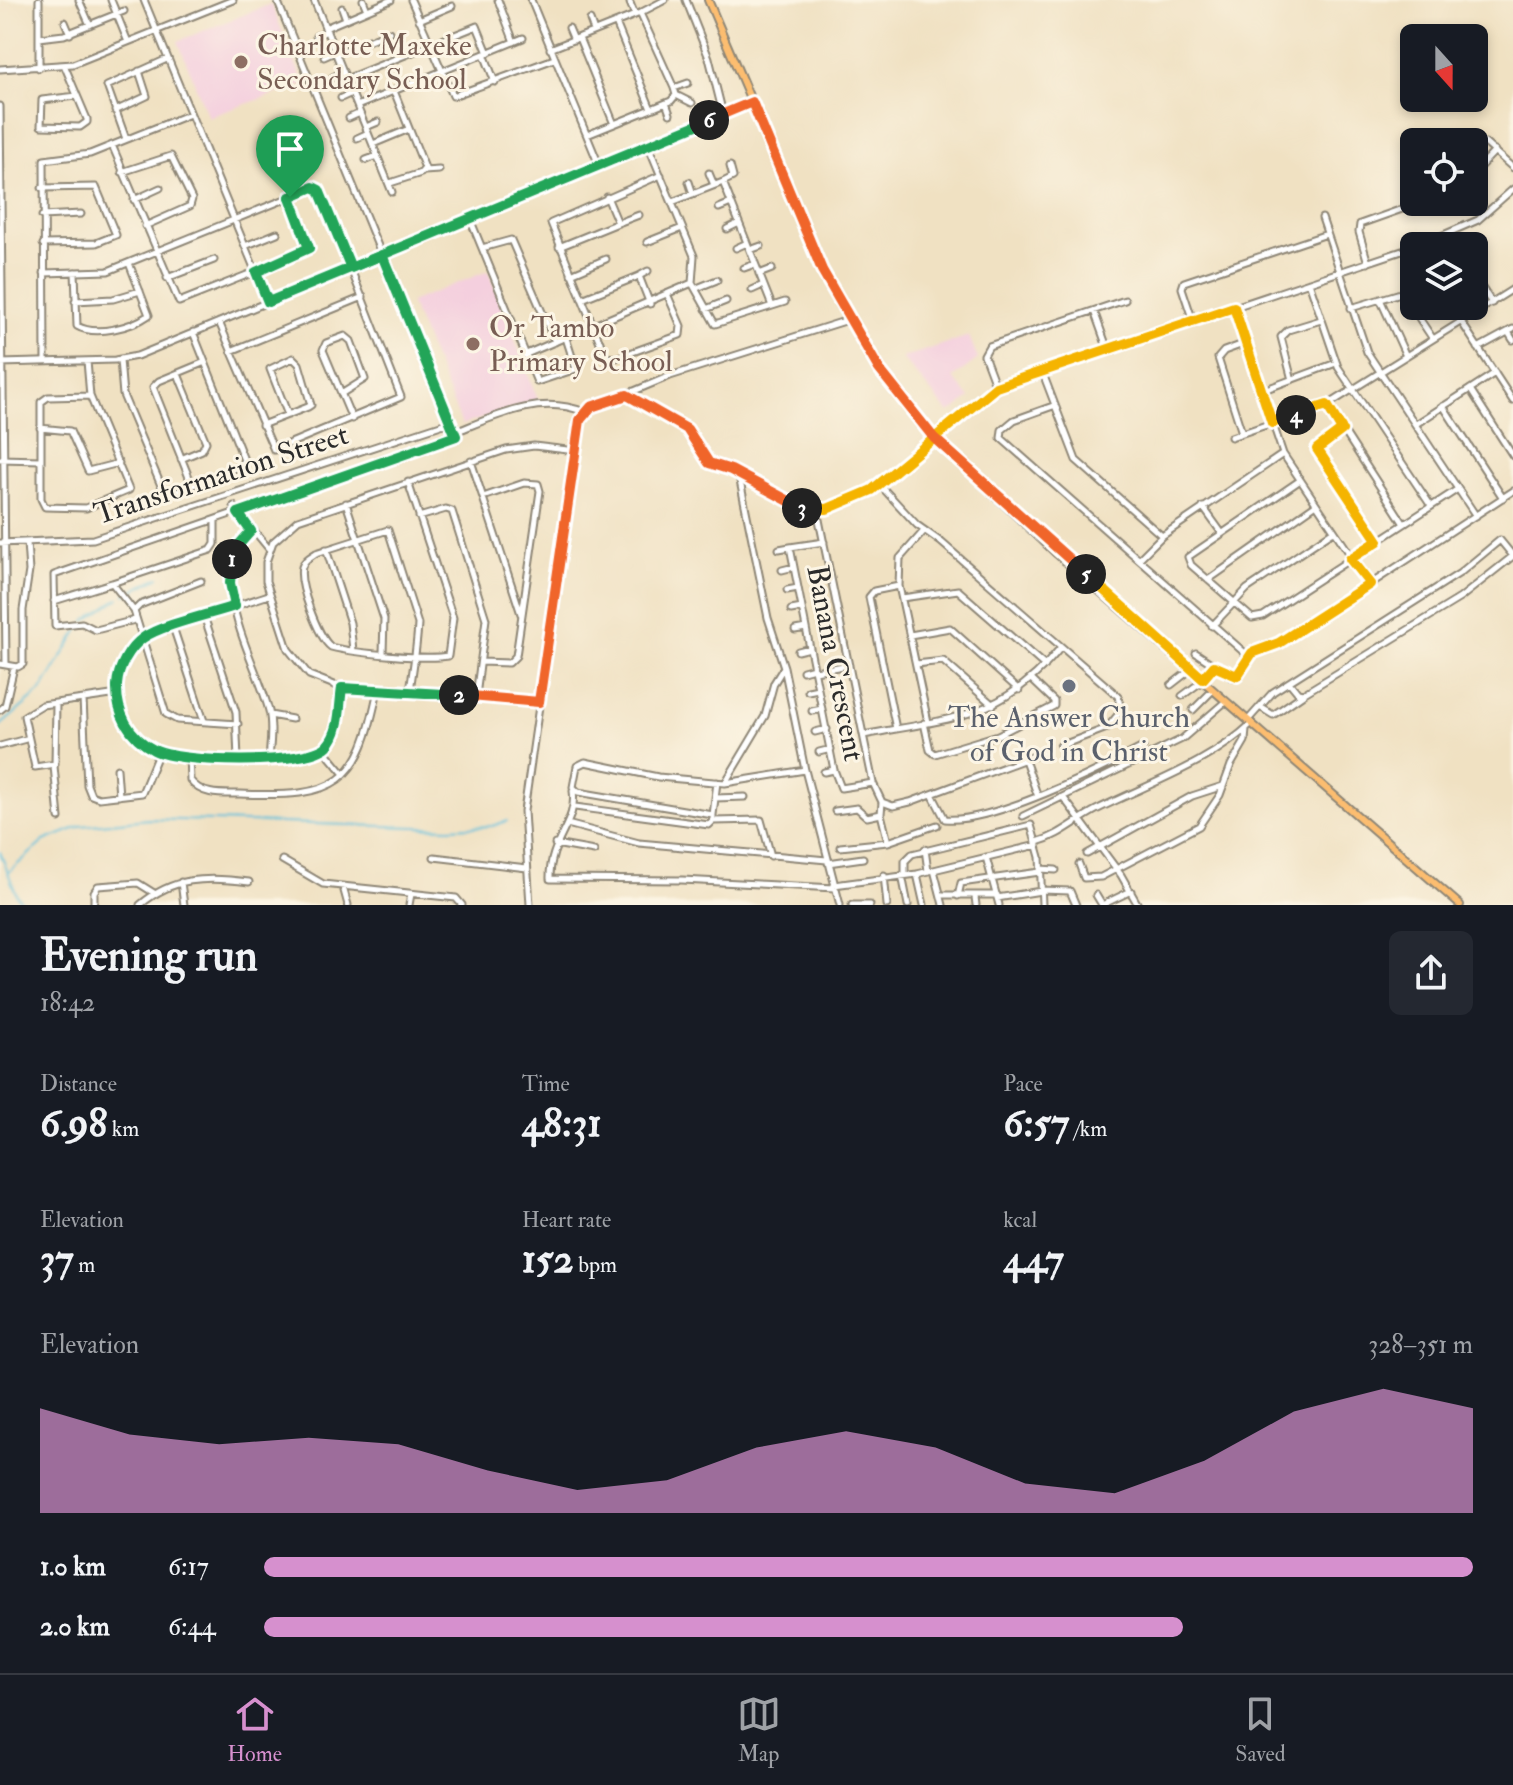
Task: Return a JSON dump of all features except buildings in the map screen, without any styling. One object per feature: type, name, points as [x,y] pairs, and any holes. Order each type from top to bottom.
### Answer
[{"type":"main road","points":[[708,0],[809,243],[848,320],[886,378],[934,438],[984,486],[1189,671],[1237,710]]},
{"type":"main road","points":[[984,486],[1460,905]]},
{"type":"street","points":[[39,0],[39,68]]},
{"type":"street","points":[[79,0],[90,25]]},
{"type":"street","points":[[111,0],[128,42]]},
{"type":"street","points":[[152,0],[144,1],[268,302]]},
{"type":"street","points":[[0,69],[65,67],[233,0]]},
{"type":"street","points":[[314,0],[392,192]]},
{"type":"street","points":[[363,0],[367,10]]},
{"type":"street","points":[[316,36],[389,0]]},
{"type":"street","points":[[411,0],[453,96],[554,59]]},
{"type":"street","points":[[498,0],[514,42]]},
{"type":"street","points":[[531,0],[599,165]]},
{"type":"street","points":[[550,49],[638,14],[653,2],[665,0]]},
{"type":"street","points":[[686,0],[709,58],[723,114]]},
{"type":"street","points":[[279,1],[455,434]]},
{"type":"street","points":[[630,3],[675,92],[692,103]]},
{"type":"street","points":[[419,20],[452,6]]},
{"type":"street","points":[[342,8],[346,19]]},
{"type":"street","points":[[39,38],[70,34],[124,11]]},
{"type":"street","points":[[505,16],[512,13]]},
{"type":"street","points":[[611,13],[651,109]]},
{"type":"street","points":[[590,20],[594,31]]},
{"type":"street","points":[[65,22],[70,34]]},
{"type":"street","points":[[346,79],[484,23]]},
{"type":"street","points":[[477,26],[495,82]]},
{"type":"street","points":[[569,28],[614,124]]},
{"type":"street","points":[[324,57],[389,32]]},
{"type":"street","points":[[357,106],[523,38]]},
{"type":"street","points":[[126,139],[107,86],[167,59]]},
{"type":"street","points":[[65,67],[87,119],[85,124],[41,126],[42,100],[77,96]]},
{"type":"street","points":[[115,111],[147,96],[139,71]]},
{"type":"street","points":[[333,77],[343,72]]},
{"type":"street","points":[[587,135],[666,103],[688,83]]},
{"type":"street","points":[[394,91],[424,171]]},
{"type":"street","points":[[341,98],[352,93]]},
{"type":"street","points":[[2,363],[120,360],[752,102]]},
{"type":"street","points":[[666,103],[670,114]]},
{"type":"street","points":[[0,106],[3,665],[14,667],[22,666],[24,662],[23,610],[29,571],[27,543]]},
{"type":"street","points":[[349,118],[360,113]]},
{"type":"street","points":[[45,362],[42,165],[46,159],[84,156],[190,114]]},
{"type":"street","points":[[357,138],[378,122]]},
{"type":"street","points":[[373,144],[409,129]]},
{"type":"street","points":[[112,145],[167,278],[177,300],[183,302],[308,250],[290,197]]},
{"type":"street","points":[[648,145],[695,263],[694,285],[715,324],[785,302]]},
{"type":"street","points":[[1488,145],[1513,168]]},
{"type":"street","points":[[1488,158],[1495,151]]},
{"type":"street","points":[[122,172],[171,156],[192,199],[188,207],[145,226]]},
{"type":"street","points":[[366,160],[377,156]]},
{"type":"street","points":[[672,202],[733,177],[730,166]]},
{"type":"street","points":[[390,183],[424,171],[439,170]]},
{"type":"street","points":[[709,173],[714,185]]},
{"type":"street","points":[[375,180],[385,175]]},
{"type":"street","points":[[661,175],[552,220],[559,247],[604,355],[611,359],[677,336],[681,326],[668,296]]},
{"type":"street","points":[[689,182],[693,194]]},
{"type":"street","points":[[723,182],[772,306]]},
{"type":"street","points":[[42,188],[96,187],[116,235],[96,243],[43,244]]},
{"type":"street","points":[[44,273],[108,271],[313,187],[319,190],[401,395],[397,401],[276,450],[262,425],[219,322]]},
{"type":"street","points":[[134,200],[160,188]]},
{"type":"street","points":[[1455,232],[1489,214],[1513,189]]},
{"type":"street","points":[[607,197],[618,223]]},
{"type":"street","points":[[719,208],[743,201]]},
{"type":"street","points":[[1368,263],[1359,232],[1360,224],[1400,210]]},
{"type":"street","points":[[42,216],[81,214]]},
{"type":"street","points":[[559,247],[639,215]]},
{"type":"street","points":[[1322,218],[1363,344],[1476,516]]},
{"type":"street","points":[[470,219],[537,382],[576,369],[566,338]]},
{"type":"street","points":[[727,229],[751,223]]},
{"type":"street","points":[[647,242],[682,228]]},
{"type":"street","points":[[245,246],[277,233]]},
{"type":"street","points":[[1193,321],[1182,288],[1184,282],[1327,234]]},
{"type":"street","points":[[482,248],[511,240],[555,342]]},
{"type":"street","points":[[736,248],[747,243]]},
{"type":"street","points":[[750,250],[761,246]]},
{"type":"street","points":[[627,395],[687,429],[709,463],[739,475],[792,505],[817,510],[852,501],[879,484],[996,387],[1400,252]]},
{"type":"street","points":[[571,274],[606,259]]},
{"type":"street","points":[[167,278],[214,260]]},
{"type":"street","points":[[75,272],[79,328],[120,328],[149,315],[129,263]]},
{"type":"street","points":[[744,268],[755,264]]},
{"type":"street","points":[[759,274],[772,269]]},
{"type":"street","points":[[582,299],[648,271]]},
{"type":"street","points":[[639,276],[650,304]]},
{"type":"street","points":[[524,355],[694,285],[717,280]]},
{"type":"street","points":[[1309,282],[1336,363],[1431,506]]},
{"type":"street","points":[[752,290],[763,285]]},
{"type":"street","points":[[1231,437],[1327,405],[1513,289]]},
{"type":"street","points":[[75,301],[113,299],[140,291]]},
{"type":"street","points":[[1351,308],[1400,293]]},
{"type":"street","points":[[231,351],[363,297]]},
{"type":"street","points":[[1488,297],[1492,303]]},
{"type":"street","points":[[1380,299],[1406,356]]},
{"type":"street","points":[[996,387],[985,357],[986,348],[1125,300]]},
{"type":"street","points":[[706,309],[726,301]]},
{"type":"street","points":[[1234,307],[1283,454],[1350,559],[1370,584]]},
{"type":"street","points":[[1094,311],[1108,350]]},
{"type":"street","points":[[135,620],[96,630],[80,622],[56,627],[53,601],[56,573],[238,513],[529,406],[554,404],[584,412],[670,376],[848,320]]},
{"type":"street","points":[[1292,380],[1281,337],[1288,330],[1321,320]]},
{"type":"street","points":[[1420,320],[1433,339]]},
{"type":"street","points":[[1461,322],[1513,401]]},
{"type":"street","points":[[1478,348],[1510,331],[1513,340]]},
{"type":"street","points":[[120,360],[123,395],[167,493],[192,485],[240,466],[244,460],[193,332]]},
{"type":"street","points":[[341,394],[362,384],[364,375],[347,337],[324,345],[341,394],[352,419]]},
{"type":"street","points":[[1242,433],[1218,358],[1224,351],[1246,343]]},
{"type":"street","points":[[262,425],[288,415],[308,407],[312,401],[298,362],[293,358],[270,369],[288,415]]},
{"type":"street","points":[[87,361],[90,396],[128,486],[126,494],[83,508],[49,508],[42,504],[42,400],[90,396]]},
{"type":"street","points":[[192,485],[153,390],[156,383],[205,362]]},
{"type":"street","points":[[1261,391],[1336,363]]},
{"type":"street","points":[[1042,371],[1076,460],[1162,536]]},
{"type":"street","points":[[1416,424],[1495,373]]},
{"type":"street","points":[[178,374],[206,442],[204,449],[181,459]]},
{"type":"street","points":[[1470,389],[1513,456]]},
{"type":"street","points":[[1327,405],[1404,524]]},
{"type":"street","points":[[1053,406],[1014,420],[1002,430],[1001,438],[1243,653],[1252,653],[1279,643],[1513,491]]},
{"type":"street","points":[[1443,406],[1503,498]]},
{"type":"street","points":[[530,905],[524,811],[584,412]]},
{"type":"street","name":"Transformation Street","points":[[3,543],[93,539],[450,422]]},
{"type":"street","points":[[40,428],[70,431],[88,471],[119,463]]},
{"type":"street","points":[[1342,430],[1319,445],[1318,451],[1378,541]]},
{"type":"street","points":[[539,702],[342,688],[313,678],[297,664],[286,644],[269,595],[265,568],[269,549],[290,525],[346,503],[521,447],[576,451]]},
{"type":"street","points":[[1139,559],[1162,536],[1283,454]]},
{"type":"street","points":[[2,459],[41,460]]},
{"type":"street","points":[[471,461],[522,615]]},
{"type":"street","points":[[739,475],[768,618],[784,667],[805,770],[840,905]]},
{"type":"street","points":[[1299,481],[1188,557],[1208,580],[1252,618],[1260,618],[1458,489]]},
{"type":"street","points":[[408,482],[454,626],[448,656],[415,655],[383,653],[335,648],[324,641],[303,585],[304,563],[326,549],[383,529],[389,532],[418,620],[415,655],[410,691]]},
{"type":"street","points":[[481,662],[514,661],[539,487],[528,482],[483,497]]},
{"type":"street","points":[[879,484],[924,531],[941,542],[1115,693],[1121,703],[1118,715],[1107,728],[1060,746]]},
{"type":"street","points":[[346,503],[384,619],[383,653]]},
{"type":"street","points":[[1208,580],[1315,505]]},
{"type":"street","points":[[234,506],[251,531],[269,549]]},
{"type":"street","points":[[1203,507],[1221,532]]},
{"type":"street","points":[[419,517],[448,509],[453,514],[485,613],[476,696]]},
{"type":"street","points":[[817,510],[873,783],[882,802],[881,814],[888,842]]},
{"type":"street","points":[[53,601],[211,550],[215,544],[215,520]]},
{"type":"street","points":[[251,531],[236,548],[230,583],[270,715],[269,760]]},
{"type":"street","points":[[924,531],[901,558],[899,586],[916,664],[929,748],[935,754],[998,735],[1054,706],[1054,701],[1032,680]]},
{"type":"street","points":[[1212,626],[1252,585],[1332,532]]},
{"type":"street","points":[[1079,864],[1087,879],[1117,869],[1199,826],[1245,741],[1246,729],[1260,707],[1273,692],[1460,573],[1500,540],[1513,556],[1460,598],[1273,715],[1260,707]]},
{"type":"street","name":"Banana Crescent","points":[[824,542],[790,547],[834,770],[841,788],[873,783]]},
{"type":"street","points":[[779,549],[790,547]]},
{"type":"street","points":[[326,549],[350,623],[353,650]]},
{"type":"street","points":[[782,570],[794,567]]},
{"type":"street","points":[[134,611],[138,606],[201,581]]},
{"type":"street","points":[[112,583],[134,611],[166,714],[177,720],[238,724]]},
{"type":"street","points":[[896,729],[869,597],[871,592],[899,586]]},
{"type":"street","points":[[787,590],[798,588]]},
{"type":"street","points":[[902,598],[956,589],[1045,666]]},
{"type":"street","points":[[269,595],[141,639],[121,667],[118,694],[130,730],[159,752],[238,759],[302,758],[323,749],[336,729],[342,688]]},
{"type":"street","points":[[791,610],[802,608]]},
{"type":"street","points":[[204,616],[238,724],[238,759]]},
{"type":"street","points":[[173,627],[204,721]]},
{"type":"street","points":[[795,630],[806,628]]},
{"type":"street","points":[[910,635],[950,628],[1019,690]]},
{"type":"street","points":[[864,735],[994,706],[1032,680],[1061,647]]},
{"type":"street","points":[[798,651],[810,648]]},
{"type":"street","points":[[1196,653],[1214,666],[1237,676],[1252,653]]},
{"type":"street","points":[[916,664],[943,661],[994,706]]},
{"type":"street","points":[[803,671],[849,665]]},
{"type":"street","points":[[1182,696],[1214,666]]},
{"type":"street","points":[[0,710],[5,706],[14,667]]},
{"type":"street","points":[[725,783],[765,716],[774,683],[784,667]]},
{"type":"street","points":[[1171,685],[1189,671]]},
{"type":"street","points":[[1289,682],[1298,693],[1303,694]]},
{"type":"street","points":[[189,756],[191,783],[216,793],[302,795],[326,787],[344,774],[366,744],[378,689]]},
{"type":"street","points":[[808,691],[818,689]]},
{"type":"street","points":[[1193,710],[1212,691]]},
{"type":"street","points":[[54,766],[34,767],[23,717],[38,706],[118,694]]},
{"type":"street","points":[[83,699],[87,788],[94,797],[144,792],[159,752]]},
{"type":"street","points":[[1023,816],[1182,739],[1225,702]]},
{"type":"street","points":[[56,704],[54,766],[59,818]]},
{"type":"street","points":[[812,711],[822,709]]},
{"type":"street","points":[[270,715],[292,719]]},
{"type":"street","points":[[815,732],[827,729]]},
{"type":"street","points":[[805,770],[725,783],[658,777],[585,762],[576,768],[573,791],[575,807],[555,844],[550,879],[835,886],[884,875],[931,871],[1037,844],[1058,835],[1079,821],[1211,753],[1246,729]]},
{"type":"street","points":[[0,746],[26,739]]},
{"type":"street","points":[[932,794],[942,817],[949,820],[985,812],[1037,794],[1143,747]]},
{"type":"street","points":[[323,749],[344,774]]},
{"type":"street","points":[[819,752],[831,749]]},
{"type":"street","points":[[882,802],[893,806],[1042,753]]},
{"type":"street","points":[[1025,760],[1037,794]]},
{"type":"street","points":[[117,769],[119,796]]},
{"type":"street","points":[[824,772],[834,770]]},
{"type":"street","points":[[575,807],[706,825],[713,818],[717,782]]},
{"type":"street","points":[[1087,854],[1192,796],[1223,786]]},
{"type":"street","points":[[573,791],[713,818],[762,820],[771,856]]},
{"type":"street","points":[[715,798],[745,797]]},
{"type":"street","points":[[1063,797],[1117,869],[1138,905]]},
{"type":"street","points":[[835,811],[857,808],[867,817],[881,814]]},
{"type":"street","points":[[567,824],[639,843],[828,862],[863,858]]},
{"type":"street","points":[[908,905],[904,874],[907,856],[1029,824],[1034,827],[1037,844],[1042,905]]},
{"type":"street","points":[[840,847],[888,842],[937,825]]},
{"type":"street","points":[[555,844],[594,851]]},
{"type":"street","points":[[925,849],[943,905]]},
{"type":"street","points":[[434,857],[527,868]]},
{"type":"street","points":[[986,857],[998,899]]},
{"type":"street","points":[[282,860],[319,883],[459,899],[462,905]]},
{"type":"street","points":[[961,905],[961,883],[1056,870]]},
{"type":"street","points":[[917,874],[924,905]]},
{"type":"street","points":[[884,875],[887,905]]},
{"type":"street","points":[[181,882],[184,905]]},
{"type":"street","points":[[140,905],[154,893],[181,882],[249,882]]},
{"type":"street","points":[[94,905],[93,893],[98,886],[138,883],[154,893]]},
{"type":"street","points":[[343,887],[348,905]]},
{"type":"street","points":[[941,895],[998,899],[1041,891],[1070,891],[1076,905]]},
{"type":"street","points":[[1096,895],[1102,905],[1131,891]]},
{"type":"street","points":[[409,905],[411,894]]},
{"type":"street","points":[[975,897],[976,905]]},
{"type":"street","points":[[852,905],[870,905]]},
{"type":"shaded area","name":"Charlotte Maxeke Secondary School","points":[[271,4],[304,84],[208,117],[178,41]]},
{"type":"shaded area","name":"Or Tambo Primary School","points":[[488,271],[538,400],[462,425],[410,302]]},
{"type":"shaded area","points":[[969,336],[978,359],[953,378],[970,398],[949,413],[902,358]]},
{"type":"waterway","points":[[125,595],[159,577]]},
{"type":"waterway","points":[[85,621],[119,598]]},
{"type":"waterway","points":[[0,726],[41,691],[81,626]]},
{"type":"waterway","points":[[8,873],[44,841],[81,826],[148,819],[449,828],[492,826],[507,821]]},
{"type":"waterway","points":[[0,852],[17,896],[25,905]]},
{"type":"place","name":"Charlotte Maxeke Secondary School","points":[[241,62]]},
{"type":"place","name":"Or Tambo Primary School","points":[[473,344]]},
{"type":"place","name":"The Answer Church of God in Christ","points":[[1069,686]]},
{"type":"route","points":[[290,197],[309,248],[256,272],[268,302],[351,268],[382,255],[431,235],[752,102],[822,270],[848,320],[893,387],[934,438],[957,461],[1203,679],[1214,666],[1232,677],[1237,676],[1252,653],[1279,643],[1370,584],[1350,559],[1378,541],[1317,449],[1342,430],[1327,405],[1272,423],[1234,307],[996,387],[980,396],[934,438],[872,490],[827,509],[810,510],[792,505],[731,470],[709,463],[687,429],[627,395],[591,407],[580,420],[539,702],[342,688],[333,736],[319,752],[302,758],[279,761],[159,752],[137,738],[124,720],[118,698],[119,672],[144,637],[235,606],[230,583],[232,559],[236,548],[251,531],[238,513],[456,436],[382,255],[351,268],[319,190],[313,187],[290,197]]}]
